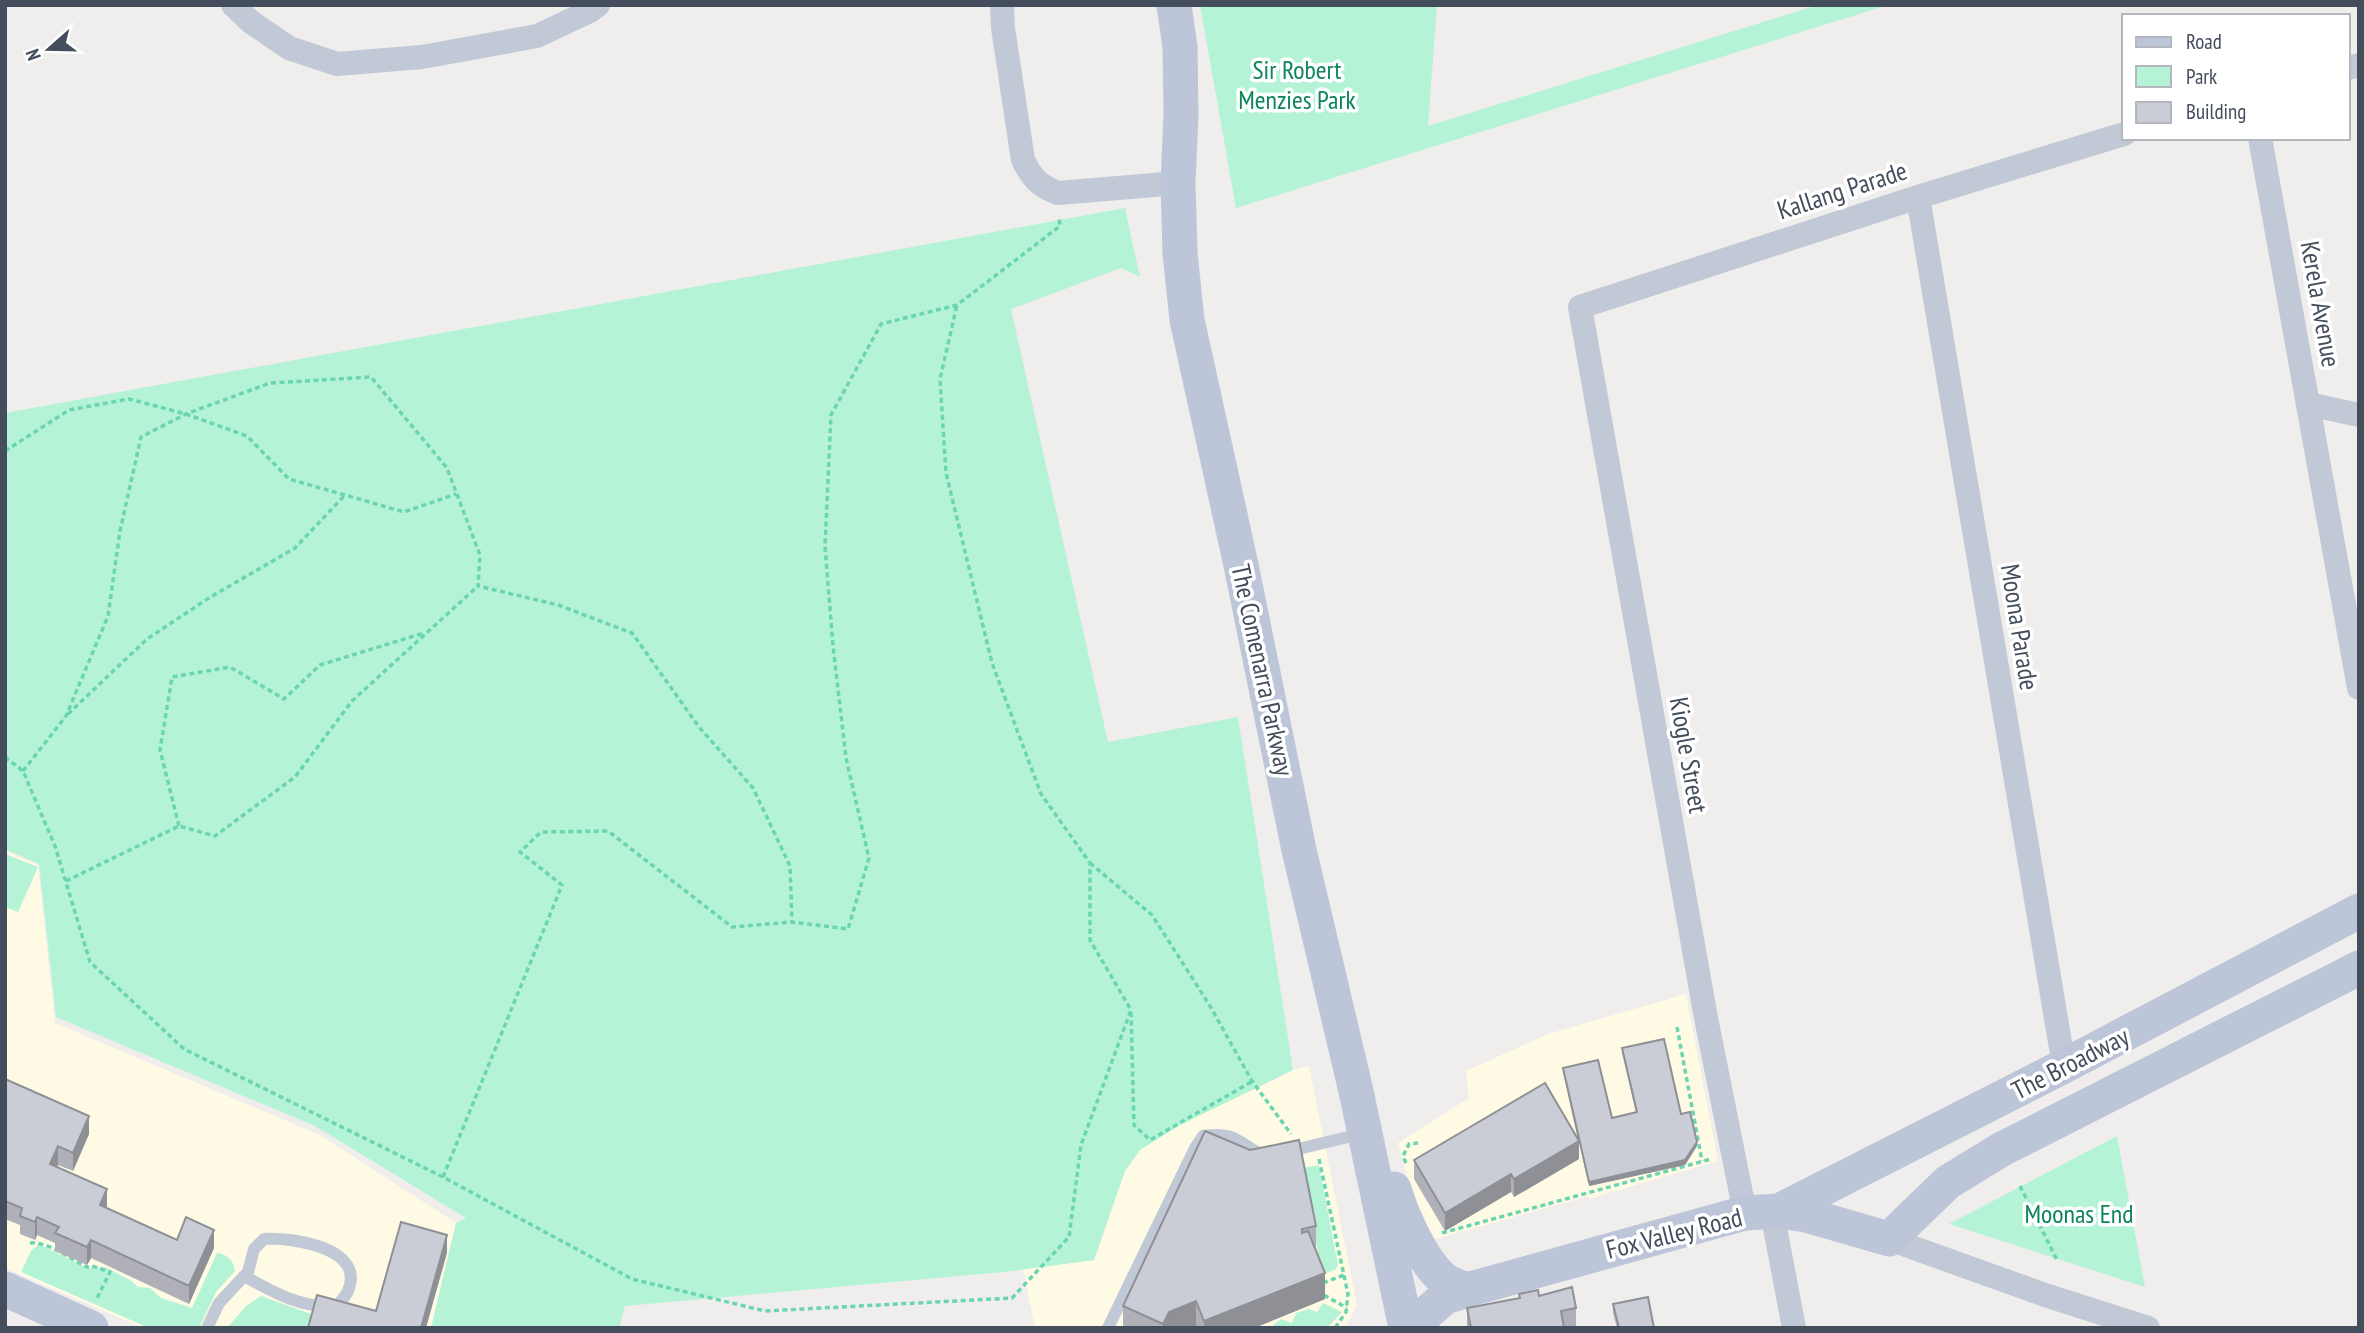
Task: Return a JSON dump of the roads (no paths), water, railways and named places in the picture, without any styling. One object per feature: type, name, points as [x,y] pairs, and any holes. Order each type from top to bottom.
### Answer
[{"type":"main road","name":"The Comenarra Parkway","points":[[1174,5],[1180,47],[1178,183],[1180,253],[1187,320],[1241,565],[1299,850],[1408,1328]]},
{"type":"main road","name":"The Broadway","points":[[1765,1212],[2064,1066],[2359,911]]},
{"type":"main road","name":"The Broadway","points":[[1889,1239],[1948,1182],[2002,1149],[2359,968]]},
{"type":"main road","points":[[1356,1091],[1384,1154],[1400,1208],[1412,1235],[1441,1277],[1466,1290]]},
{"type":"main road","name":"Fox Valley Road","points":[[1408,1328],[1445,1297],[1466,1290],[1765,1212],[1838,1222],[1889,1239]]},
{"type":"main road","points":[[5,1289],[94,1314]]},
{"type":"street","points":[[233,5],[251,22],[289,48],[337,64],[422,57],[537,36],[598,5]]},
{"type":"street","points":[[1002,5],[1023,160],[1031,178],[1043,188],[1058,193],[1178,183]]},
{"type":"street","name":"Kallang Parade","points":[[1580,307],[1918,197],[2122,136]]},
{"type":"street","name":"Kerela Avenue","points":[[2260,140],[2359,688]]},
{"type":"street","name":"Moona Parade","points":[[1918,197],[2064,1066]]},
{"type":"street","name":"Kiogle Street","points":[[1580,307],[1706,1018],[1765,1212],[1794,1328]]},
{"type":"street","points":[[2308,404],[2359,415]]},
{"type":"street","name":"Fox Valley Road","points":[[1889,1239],[2045,1295],[2148,1328]]},
{"type":"lane","points":[[1108,1328],[1203,1136],[1224,1133],[1242,1141],[1264,1157],[1364,1133]]},
{"type":"lane","points":[[208,1328],[219,1303],[247,1272],[254,1249],[264,1239],[284,1238],[325,1248],[342,1257],[351,1276],[347,1293],[337,1306],[321,1307],[281,1297],[247,1272]]},
{"type":"park label","name":"Sir Robert Menzies Park","points":[[1297,84]]},
{"type":"park label","name":"Moonas End","points":[[2079,1213]]}]
